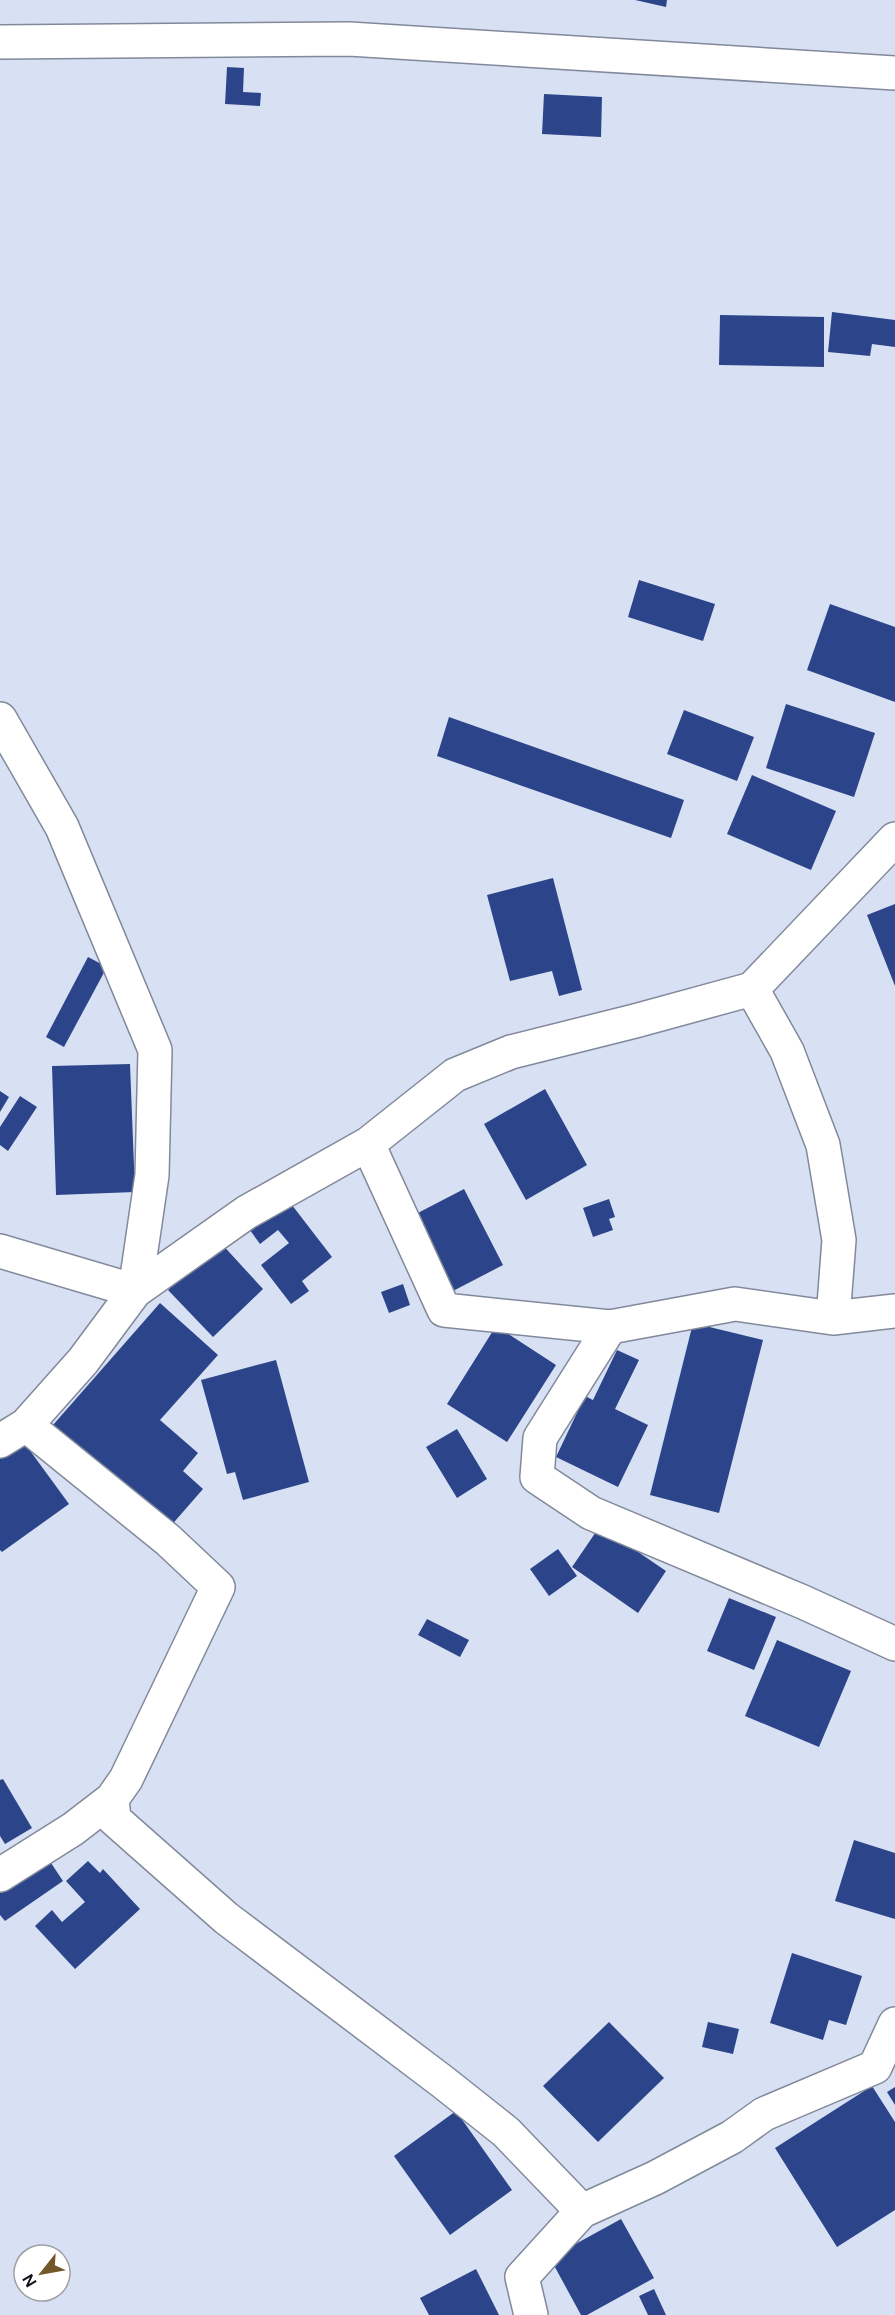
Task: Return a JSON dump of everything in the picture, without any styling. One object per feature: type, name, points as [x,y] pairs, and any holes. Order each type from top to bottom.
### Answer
[{"type":"street","points":[[0,42],[349,39],[895,73]]},
{"type":"street","points":[[0,719],[62,827],[155,1050],[152,1175],[135,1291]]},
{"type":"street","points":[[0,1875],[74,1829],[112,1799],[126,1779],[218,1587],[168,1540],[13,1433],[83,1361],[135,1291],[248,1212],[368,1144],[455,1075],[511,1052],[635,1021],[752,988],[895,839]]},
{"type":"street","points":[[752,988],[787,1051],[823,1145],[839,1240],[833,1318]]},
{"type":"street","points":[[368,1144],[444,1310],[610,1327],[735,1304],[833,1318],[895,1311]]},
{"type":"street","points":[[0,1251],[135,1291]]},
{"type":"street","points":[[610,1327],[540,1438],[537,1477],[591,1514],[803,1602],[895,1644]]},
{"type":"street","points":[[112,1799],[114,1819],[217,1910],[506,2132],[582,2211]]},
{"type":"street","points":[[531,2315],[522,2277],[582,2211],[655,2178],[732,2137],[764,2114],[875,2067],[895,2024]]},
{"type":"building","points":[[635,0],[667,0],[666,7]]},
{"type":"building","points":[[227,67],[244,68],[243,92],[261,93],[260,106],[225,104]]},
{"type":"building","points":[[544,94],[602,97],[601,137],[542,134]]},
{"type":"building","points":[[832,312],[895,320],[895,347],[872,344],[870,356],[828,352]]},
{"type":"building","points":[[720,315],[824,317],[824,367],[719,365]]},
{"type":"building","points":[[639,580],[715,604],[703,641],[628,617]]},
{"type":"building","points":[[830,604],[895,627],[895,702],[807,670]]},
{"type":"building","points":[[786,704],[875,733],[854,797],[766,768]]},
{"type":"building","points":[[684,710],[754,737],[737,781],[667,754]]},
{"type":"building","points":[[449,717],[684,800],[671,838],[437,756]]},
{"type":"building","points":[[752,775],[836,811],[811,870],[727,834]]},
{"type":"building","points":[[553,878],[582,990],[559,996],[552,971],[510,981],[487,895]]},
{"type":"building","points":[[895,904],[895,986],[867,915]]},
{"type":"building","points":[[88,957],[107,967],[64,1047],[46,1037]]},
{"type":"building","points":[[130,1064],[135,1192],[56,1195],[52,1066]]},
{"type":"building","points":[[545,1089],[587,1165],[526,1200],[484,1124]]},
{"type":"building","points":[[0,1091],[9,1097],[0,1112]]},
{"type":"building","points":[[20,1096],[37,1107],[8,1151],[0,1145],[0,1127]]},
{"type":"building","points":[[464,1189],[503,1265],[453,1291],[414,1215]]},
{"type":"building","points":[[285,1196],[332,1257],[302,1281],[309,1291],[291,1304],[261,1265],[289,1243],[278,1230],[260,1244],[247,1226]]},
{"type":"building","points":[[609,1199],[615,1217],[609,1219],[613,1230],[593,1237],[583,1208]]},
{"type":"building","points":[[219,1241],[263,1289],[213,1337],[168,1290]]},
{"type":"building","points":[[403,1284],[410,1305],[389,1313],[381,1292]]},
{"type":"building","points":[[160,1303],[218,1355],[160,1420],[198,1453],[183,1471],[203,1489],[169,1528],[53,1425]]},
{"type":"building","points":[[693,1323],[763,1340],[719,1513],[650,1495]]},
{"type":"building","points":[[496,1326],[556,1365],[507,1442],[447,1404]]},
{"type":"building","points":[[617,1350],[639,1360],[615,1409],[648,1425],[618,1487],[556,1457],[585,1396],[593,1400]]},
{"type":"building","points":[[276,1360],[309,1482],[243,1500],[235,1472],[227,1474],[201,1380]]},
{"type":"building","points":[[457,1429],[487,1479],[457,1498],[426,1447]]},
{"type":"building","points":[[23,1441],[69,1504],[2,1552],[0,1550],[0,1458]]},
{"type":"building","points":[[600,1526],[666,1571],[638,1613],[572,1567]]},
{"type":"building","points":[[558,1549],[577,1576],[549,1596],[530,1569]]},
{"type":"building","points":[[729,1598],[776,1617],[754,1670],[707,1651]]},
{"type":"building","points":[[427,1619],[469,1640],[460,1657],[418,1635]]},
{"type":"building","points":[[777,1640],[851,1671],[819,1747],[745,1716]]},
{"type":"building","points":[[3,1779],[32,1828],[5,1844],[0,1836],[0,1780]]},
{"type":"building","points":[[854,1840],[895,1853],[895,1919],[835,1901]]},
{"type":"building","points":[[47,1857],[63,1881],[5,1921],[0,1915],[0,1890]]},
{"type":"building","points":[[88,1861],[100,1873],[103,1869],[140,1909],[75,1969],[35,1926],[52,1910],[62,1922],[85,1902],[66,1881]]},
{"type":"building","points":[[792,1953],[862,1976],[846,2025],[829,2020],[823,2040],[770,2023]]},
{"type":"building","points":[[609,2022],[664,2078],[598,2142],[543,2086]]},
{"type":"building","points":[[708,2022],[739,2029],[733,2054],[702,2047]]},
{"type":"building","points":[[872,2086],[895,2122],[895,2210],[837,2247],[775,2148]]},
{"type":"building","points":[[895,2087],[895,2105],[887,2092]]},
{"type":"building","points":[[456,2111],[512,2190],[450,2235],[394,2156]]},
{"type":"building","points":[[621,2219],[654,2278],[587,2315],[581,2315],[550,2258]]},
{"type":"building","points":[[476,2269],[499,2315],[429,2315],[420,2298]]},
{"type":"building","points":[[654,2289],[666,2315],[648,2315],[639,2296]]}]
